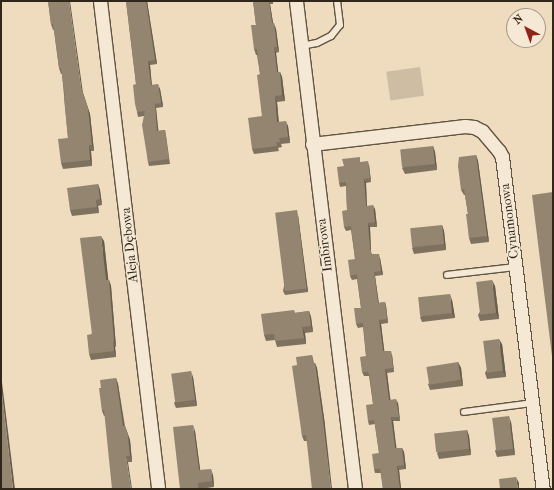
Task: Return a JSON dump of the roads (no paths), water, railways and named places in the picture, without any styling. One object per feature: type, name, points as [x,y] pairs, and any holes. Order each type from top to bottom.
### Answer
[{"type":"street","name":"Aleja Dębowa","points":[[100,1],[158,489]]},
{"type":"street","name":"Imbirowa","points":[[296,1],[312,144],[355,489]]},
{"type":"street","name":"Cynamonowa","points":[[312,144],[440,128],[474,127],[482,131],[502,157],[543,489]]},
{"type":"lane","points":[[301,46],[317,43],[331,36],[340,25],[337,1]]},
{"type":"lane","points":[[447,274],[516,267]]},
{"type":"lane","points":[[464,412],[532,404]]}]
